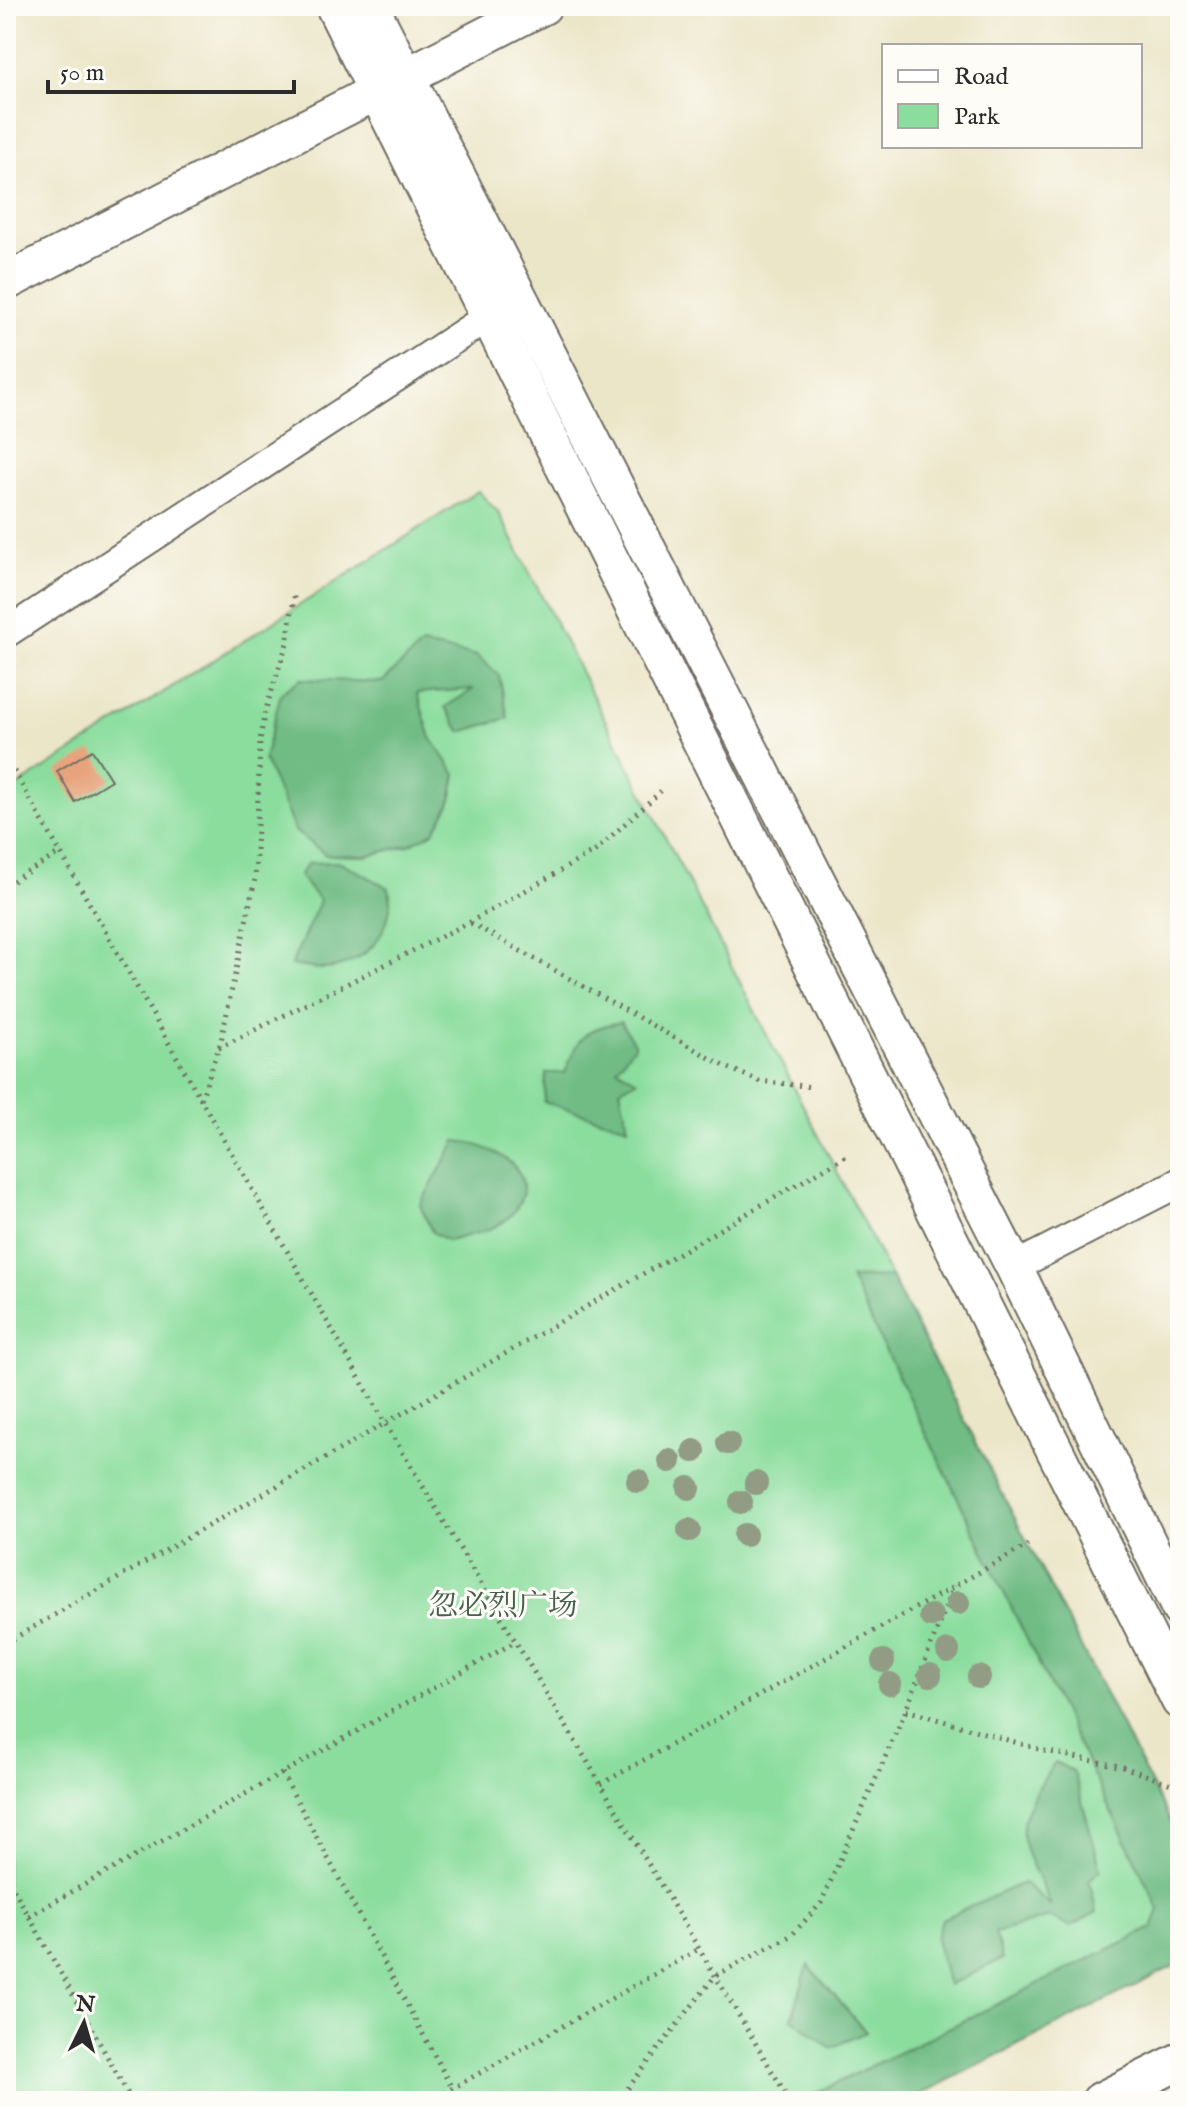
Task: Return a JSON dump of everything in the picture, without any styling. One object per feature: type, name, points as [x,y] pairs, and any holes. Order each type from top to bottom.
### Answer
[{"type":"street","points":[[334,6],[391,82],[1014,1267],[1180,1609]]},
{"type":"street","points":[[370,6],[391,82],[491,315],[1180,1701]]},
{"type":"street","points":[[6,282],[543,6]]},
{"type":"street","points":[[6,633],[491,315]]},
{"type":"street","points":[[1014,1267],[1180,1182]]},
{"type":"street","points":[[1100,2101],[1180,2061]]},
{"type":"path","points":[[201,1100],[218,1049],[255,879],[264,715],[287,643],[295,592]]},
{"type":"path","points":[[14,771],[385,1423],[790,2101]]},
{"type":"path","points":[[218,1049],[470,922],[595,851],[661,791]]},
{"type":"path","points":[[6,885],[61,852]]},
{"type":"path","points":[[470,922],[726,1067],[759,1081],[813,1087]]},
{"type":"path","points":[[6,1643],[848,1155]]},
{"type":"path","points":[[601,1784],[809,1671],[1028,1545]]},
{"type":"path","points":[[618,2101],[715,1976],[792,1935],[821,1903],[906,1710],[954,1586]]},
{"type":"path","points":[[29,1916],[515,1642]]},
{"type":"path","points":[[906,1710],[1045,1751],[1123,1767],[1171,1784]]},
{"type":"path","points":[[282,1773],[452,2088]]},
{"type":"path","points":[[6,1875],[132,2101]]},
{"type":"path","points":[[430,2101],[699,1949]]},
{"type":"green space","name":"忽必烈广场","points":[[478,491],[499,513],[1180,1840],[1180,1963],[907,2101],[6,2101],[6,793]]},
{"type":"green space","points":[[422,645],[477,656],[499,675],[508,718],[461,732],[445,707],[474,689],[417,693],[431,738],[456,774],[451,802],[434,832],[409,845],[366,856],[326,855],[295,831],[264,759],[281,693],[301,679],[382,682]]},
{"type":"green space","points":[[340,862],[389,888],[390,903],[383,931],[365,953],[339,967],[323,969],[291,965],[320,901],[299,876],[308,863]]},
{"type":"green space","points":[[621,1022],[635,1045],[617,1068],[637,1080],[620,1089],[628,1127],[544,1102],[546,1073],[565,1073],[583,1037],[598,1028]]},
{"type":"green space","points":[[456,1141],[499,1155],[519,1173],[523,1185],[521,1199],[505,1220],[482,1232],[448,1241],[432,1232],[420,1205]]},
{"type":"green space","points":[[891,1277],[1180,1840],[1180,1963],[907,2101],[810,2101],[808,2097],[1152,1928],[1159,1909],[850,1278]]},
{"type":"green space","points":[[1055,1762],[1074,1772],[1101,1870],[1089,1880],[1097,1912],[1070,1927],[1049,1917],[995,1933],[1002,1959],[948,1986],[936,1939],[942,1919],[1023,1883],[1051,1905],[1025,1847],[1023,1833],[1030,1804]]},
{"type":"green space","points":[[808,1965],[866,2032],[831,2048],[792,2018]]},
{"type":"building","points":[[92,750],[111,780],[75,802],[57,771]]}]
